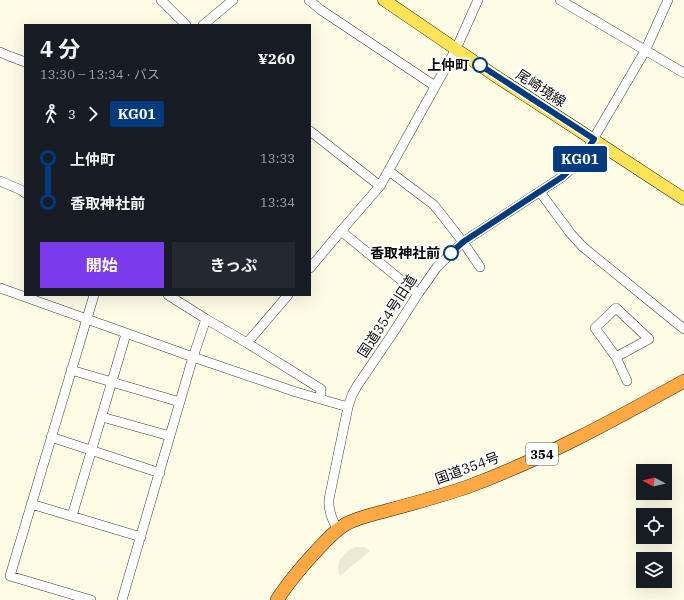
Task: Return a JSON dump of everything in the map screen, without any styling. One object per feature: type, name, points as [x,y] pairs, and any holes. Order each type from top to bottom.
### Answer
[{"type":"highway","name":"国道354号","points":[[278,600],[291,579],[304,564],[338,530],[345,525],[357,519],[471,486],[505,472],[577,439],[684,381]]},
{"type":"main road","name":"尾崎境線","points":[[384,0],[684,199]]},
{"type":"street","points":[[161,0],[185,24]]},
{"type":"street","points":[[204,24],[233,0]]},
{"type":"street","points":[[309,0],[321,10],[436,86]]},
{"type":"street","points":[[311,267],[380,186],[456,49],[478,0]]},
{"type":"street","points":[[560,0],[684,73]]},
{"type":"street","name":"国道354号旧道","points":[[338,530],[330,513],[329,499],[348,408],[352,395],[357,386],[437,267],[463,242],[562,177],[571,170],[584,155],[646,51],[668,0]]},
{"type":"street","points":[[0,52],[24,62]]},
{"type":"street","points":[[311,132],[380,186]]},
{"type":"street","points":[[389,171],[434,205],[463,242],[480,267]]},
{"type":"street","points":[[0,181],[24,192]]},
{"type":"street","points":[[540,192],[582,247],[684,329]]},
{"type":"street","points":[[341,231],[418,294]]},
{"type":"street","points":[[0,288],[126,334],[348,408]]},
{"type":"street","points":[[92,600],[10,576],[94,296]]},
{"type":"street","points":[[170,296],[321,389],[320,399]]},
{"type":"street","points":[[247,343],[287,296]]},
{"type":"street","points":[[616,357],[650,339],[616,308],[595,328],[616,357],[627,381]]},
{"type":"street","points":[[122,600],[193,357],[206,319]]},
{"type":"street","points":[[72,516],[126,334]]},
{"type":"street","points":[[71,370],[180,402]]},
{"type":"street","points":[[102,417],[170,436]]},
{"type":"street","points":[[51,437],[160,473]]},
{"type":"street","points":[[31,504],[141,537]]},
{"type":"shaded area","points":[[355,547],[364,547],[370,551],[340,576],[338,570],[339,561],[349,550]]},
{"type":"bus line","name":"KG01","points":[[451,253],[463,242],[494,223],[571,170],[584,155],[594,139],[480,65]]},
{"type":"place","name":"上仲町","points":[[480,65]]},
{"type":"place","name":"香取神社前","points":[[451,253]]}]
